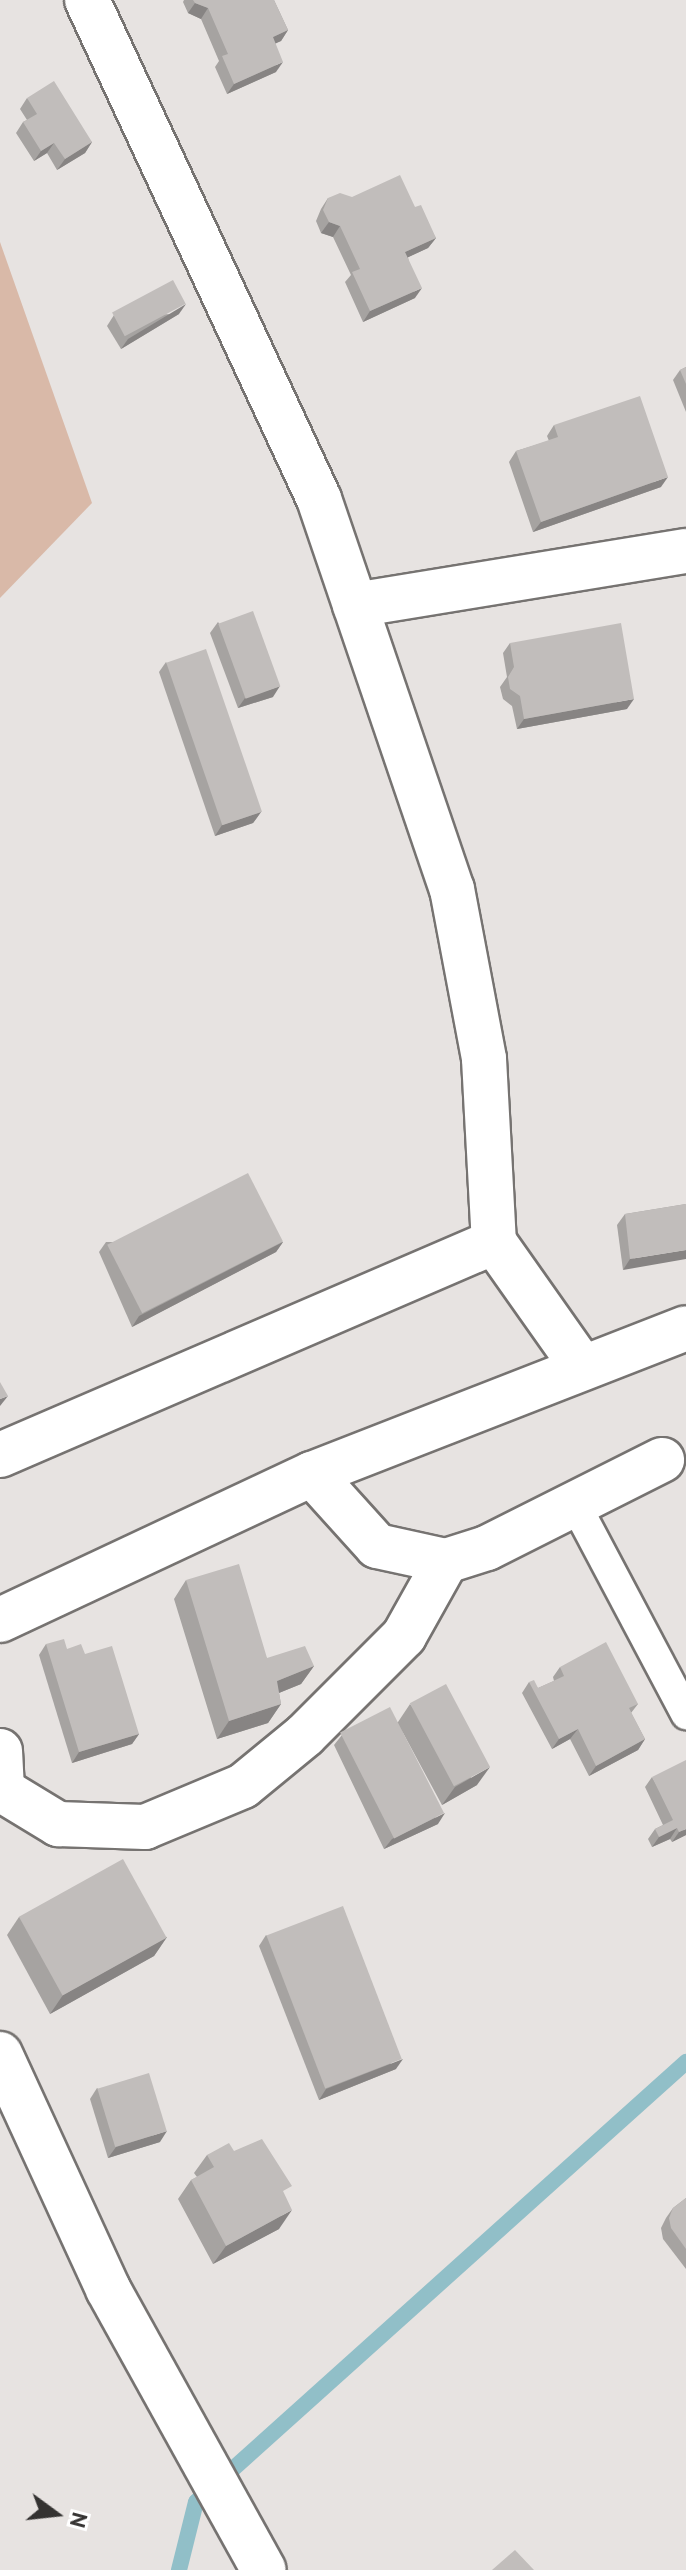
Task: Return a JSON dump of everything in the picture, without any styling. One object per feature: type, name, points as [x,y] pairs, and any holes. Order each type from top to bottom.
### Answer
[{"type":"street","points":[[87,0],[319,499],[452,889],[484,1059],[494,1242],[583,1368]]},
{"type":"street","points":[[355,605],[686,551]]},
{"type":"street","points":[[0,1455],[494,1242]]},
{"type":"street","points":[[0,1620],[312,1474],[686,1328]]},
{"type":"street","points":[[312,1474],[377,1546],[446,1561],[487,1548],[662,1460]]},
{"type":"street","points":[[0,1783],[58,1824],[145,1827],[243,1786],[305,1735],[404,1636],[446,1561]]},
{"type":"street","points":[[0,2054],[108,2289],[264,2570]]},
{"type":"lane","points":[[575,1504],[686,1714]]},
{"type":"shaded area","points":[[0,242],[92,503],[0,598]]},
{"type":"building","points":[[193,0],[274,0],[288,30],[273,37],[283,62],[234,84],[222,56],[228,54],[208,8]]},
{"type":"building","points":[[54,81],[92,142],[65,159],[54,143],[41,151],[23,122],[37,114],[27,98]]},
{"type":"building","points":[[400,175],[415,207],[421,205],[436,238],[405,252],[422,288],[370,311],[352,272],[360,269],[340,226],[329,222],[323,210],[328,198],[340,193],[352,197]]},
{"type":"building","points":[[173,280],[186,304],[125,336],[112,312]]},
{"type":"building","points":[[686,367],[686,384],[680,370]]},
{"type":"building","points":[[640,396],[668,477],[541,522],[516,451],[558,437],[554,425]]},
{"type":"building","points":[[253,611],[280,686],[246,699],[218,624]]},
{"type":"building","points":[[621,623],[634,699],[524,719],[520,696],[510,689],[508,677],[514,667],[510,643]]},
{"type":"building","points":[[206,649],[262,812],[222,825],[166,663]]},
{"type":"building","points":[[248,1173],[283,1242],[142,1313],[107,1245]]},
{"type":"building","points":[[686,1204],[686,1250],[630,1259],[625,1214]]},
{"type":"building","points":[[0,1382],[8,1396],[0,1399]]},
{"type":"building","points":[[239,1564],[267,1658],[305,1646],[314,1666],[277,1681],[281,1704],[229,1721],[186,1580]]},
{"type":"building","points":[[64,1639],[67,1649],[81,1644],[85,1654],[112,1646],[139,1734],[79,1752],[46,1644]]},
{"type":"building","points":[[606,1642],[638,1704],[629,1708],[645,1739],[596,1766],[578,1729],[559,1739],[529,1682],[534,1680],[538,1688],[564,1676],[560,1667]]},
{"type":"building","points":[[446,1684],[490,1767],[454,1786],[410,1703]]},
{"type":"building","points":[[390,1707],[444,1813],[394,1838],[340,1732]]},
{"type":"building","points":[[686,1760],[686,1829],[679,1832],[677,1828],[659,1837],[655,1829],[673,1820],[652,1777]]},
{"type":"building","points":[[123,1859],[167,1938],[63,1995],[19,1917]]},
{"type":"building","points":[[343,1906],[402,2059],[325,2088],[266,1935]]},
{"type":"building","points":[[149,2073],[167,2131],[115,2147],[97,2089]]},
{"type":"building","points":[[262,2139],[292,2186],[283,2191],[292,2210],[226,2246],[191,2180],[214,2167],[207,2155],[229,2143],[234,2151]]},
{"type":"building","points":[[686,2198],[686,2249],[671,2228],[669,2218],[673,2208]]},
{"type":"building","points":[[515,2550],[534,2570],[492,2570]]},
{"type":"waterway","points":[[179,2570],[196,2502],[686,2062]]}]
